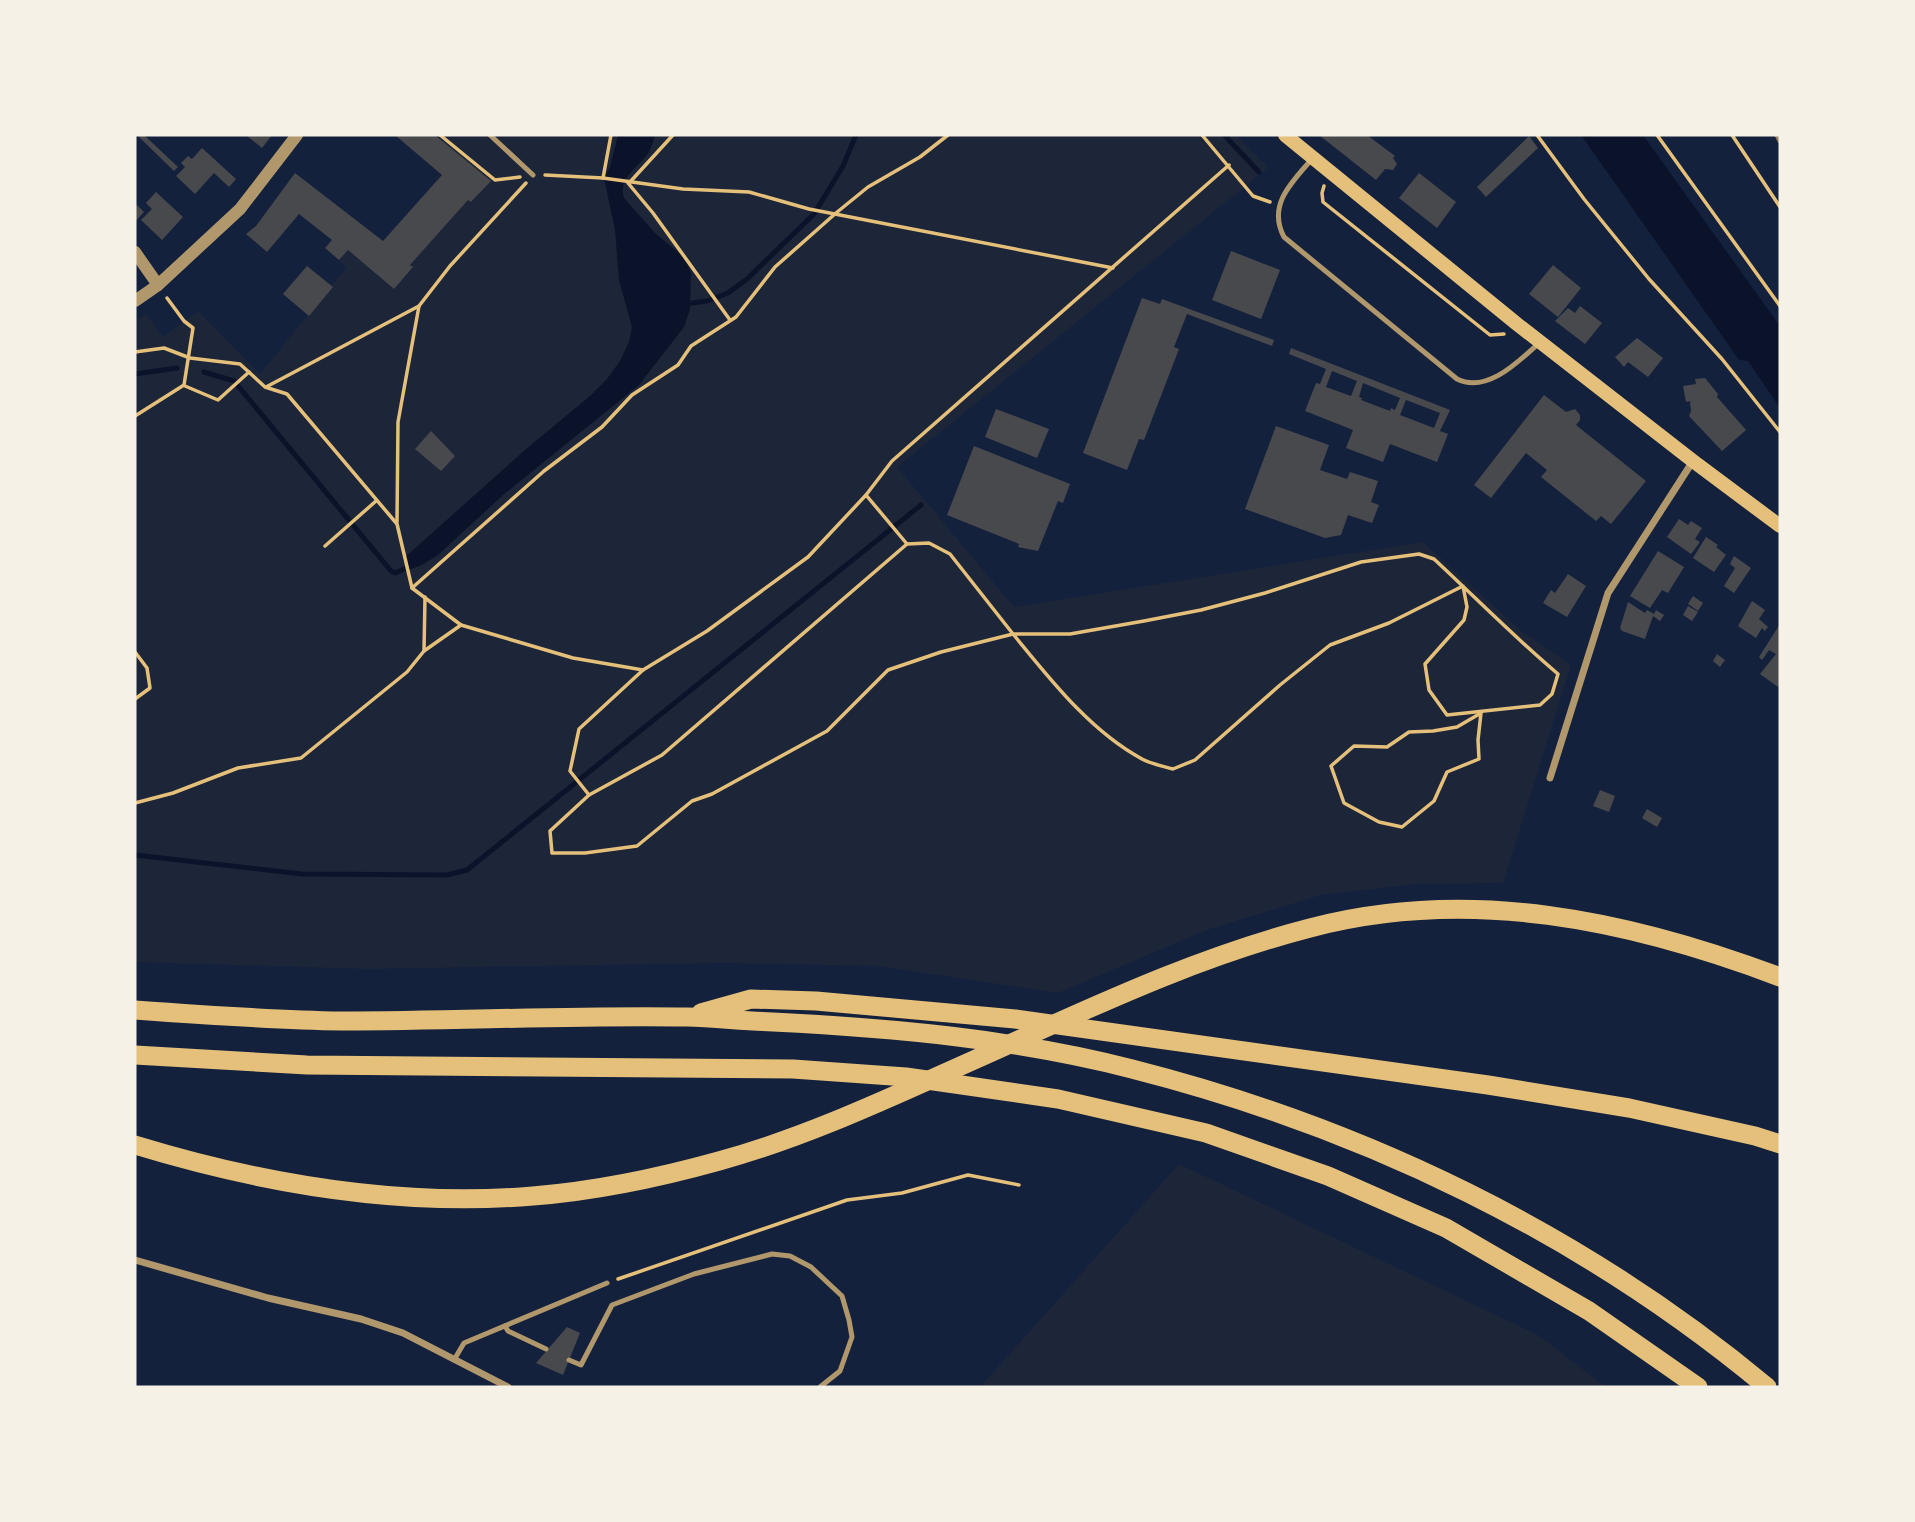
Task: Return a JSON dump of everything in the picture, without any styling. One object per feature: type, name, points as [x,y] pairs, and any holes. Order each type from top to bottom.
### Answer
[{"type":"highway","points":[[135,1145],[237,1172],[355,1193],[470,1198],[534,1196],[658,1177],[760,1148],[858,1112],[1187,967],[1314,927],[1376,915],[1438,909],[1558,915],[1652,934],[1726,956],[1780,976]]},
{"type":"highway","points":[[687,1017],[751,999],[816,1001],[1015,1018],[1488,1085],[1629,1108],[1780,1144]]},
{"type":"highway","points":[[135,1010],[337,1021],[687,1017],[845,1026],[973,1039],[1129,1068],[1274,1110],[1343,1136],[1465,1189],[1531,1224],[1601,1267],[1677,1317],[1767,1387]]},
{"type":"highway","points":[[135,1055],[307,1065],[793,1069],[906,1077],[1058,1099],[1206,1133],[1328,1176],[1446,1228],[1589,1311],[1699,1387]]},
{"type":"main road","points":[[1285,135],[1526,330],[1692,461],[1780,526]]},
{"type":"street","points":[[135,301],[158,285],[240,209],[297,135]]},
{"type":"street","points":[[135,252],[158,285]]},
{"type":"street","points":[[1550,778],[1608,593],[1692,461]]},
{"type":"street","points":[[135,1260],[268,1298],[361,1319],[403,1333],[508,1387]]},
{"type":"lane","points":[[490,135],[533,174]]},
{"type":"lane","points":[[1313,158],[1282,196],[1278,205],[1279,228],[1284,237],[1457,379],[1464,383],[1474,383],[1500,374],[1542,341]]},
{"type":"lane","points":[[569,1360],[580,1365],[612,1305],[694,1274],[772,1254],[790,1256],[811,1267],[842,1296],[852,1337],[839,1371],[820,1387]]},
{"type":"lane","points":[[454,1360],[464,1343],[607,1283]]},
{"type":"lane","points":[[505,1326],[508,1331],[546,1349]]},
{"type":"path","points":[[440,135],[495,180],[533,174],[603,178],[683,189],[749,192],[809,209],[1114,268]]},
{"type":"path","points":[[603,178],[611,135]]},
{"type":"path","points":[[628,182],[673,135]]},
{"type":"path","points":[[412,588],[544,471],[602,427],[632,395],[678,365],[691,346],[730,320],[775,267],[836,213],[868,187],[920,157],[948,135]]},
{"type":"path","points":[[1202,135],[1229,164],[1253,196],[1278,205]]},
{"type":"path","points":[[1537,135],[1584,199],[1641,269],[1722,359],[1780,432]]},
{"type":"path","points":[[1657,135],[1780,306]]},
{"type":"path","points":[[1732,135],[1780,207]]},
{"type":"path","points":[[589,796],[570,771],[579,729],[643,670],[708,631],[808,557],[866,495],[892,461],[1229,164]]},
{"type":"path","points":[[1328,170],[1322,193],[1323,202],[1490,335],[1526,330]]},
{"type":"path","points":[[265,387],[419,306],[450,266],[533,174]]},
{"type":"path","points":[[628,182],[730,320]]},
{"type":"path","points":[[135,415],[184,385],[190,358],[193,328],[184,321],[158,285]]},
{"type":"path","points":[[419,306],[398,422],[397,524],[412,588],[461,625],[573,658],[643,670]]},
{"type":"path","points":[[135,352],[164,348],[190,358],[240,364],[247,374],[265,387],[287,394],[397,524]]},
{"type":"path","points":[[184,385],[218,400],[247,374]]},
{"type":"path","points":[[866,495],[907,544]]},
{"type":"path","points":[[325,547],[376,501]]},
{"type":"path","points":[[1463,586],[1389,622],[1330,645],[1195,760],[1173,769],[1143,760],[1109,737],[1054,684],[1013,634],[950,554],[929,543],[907,544],[662,755],[589,796],[550,831],[552,853],[585,853],[637,846],[692,801],[712,794],[827,731],[888,670],[942,652],[1013,634],[1070,634],[1144,621],[1265,593],[1361,562],[1419,554],[1434,559],[1558,674],[1552,694],[1540,705],[1447,715],[1429,690],[1425,664],[1464,620],[1467,607],[1463,586]]},
{"type":"path","points":[[424,651],[425,597]]},
{"type":"path","points":[[135,803],[173,793],[238,768],[301,758],[407,672],[424,651],[461,625]]},
{"type":"path","points":[[135,652],[147,668],[149,688],[135,699]]},
{"type":"path","points":[[1481,713],[1479,759],[1447,772],[1434,801],[1402,827],[1379,822],[1344,803],[1331,766],[1354,747],[1387,747],[1409,732],[1457,727],[1481,713]]},
{"type":"path","points":[[607,1283],[847,1200],[902,1193],[968,1175],[1018,1185]]},
{"type":"shaded area","points":[[436,135],[1236,135],[1268,168],[897,467],[1014,607],[1423,542],[1520,630],[1571,665],[1503,883],[1416,884],[1321,895],[1207,930],[1058,993],[878,966],[724,963],[366,969],[135,962],[135,321],[146,314],[163,337],[198,311],[260,374],[346,268],[339,260],[348,250],[394,289],[413,268],[410,265],[468,200],[472,202],[490,181]]},
{"type":"shaded area","points":[[618,135],[655,135],[648,154],[626,180],[624,198],[655,233],[685,258],[691,273],[690,309],[684,327],[639,385],[503,495],[438,555],[408,570],[403,559],[590,396],[620,361],[629,342],[632,327],[619,280],[615,230],[604,178],[610,167]]},
{"type":"shaded area","points":[[1581,135],[1643,135],[1780,326],[1780,408],[1748,361],[1739,360]]},
{"type":"shaded area","points":[[1179,1164],[1538,1335],[1606,1387],[980,1387]]},
{"type":"building","points":[[141,135],[178,167],[174,171],[139,137]]},
{"type":"building","points":[[246,135],[272,135],[262,148]]},
{"type":"building","points":[[395,135],[435,135],[491,181],[471,202],[468,200],[410,265],[413,267],[394,289],[348,250],[339,260],[325,248],[332,240],[299,214],[267,252],[246,234],[256,226],[295,173],[383,241],[442,175]]},
{"type":"building","points":[[1319,135],[1367,135],[1395,156],[1393,158],[1397,164],[1393,170],[1385,169],[1376,180]]},
{"type":"building","points":[[1529,136],[1538,148],[1486,197],[1477,187]]},
{"type":"building","points":[[202,148],[236,179],[229,187],[214,173],[195,194],[176,176],[185,167],[181,163],[188,156],[192,159]]},
{"type":"building","points":[[1419,173],[1456,202],[1437,228],[1399,198]]},
{"type":"building","points":[[156,192],[183,217],[162,240],[141,220],[152,209],[146,203]]},
{"type":"building","points":[[137,205],[144,212],[135,222],[135,207]]},
{"type":"building","points":[[1231,251],[1280,270],[1261,319],[1212,300]]},
{"type":"building","points":[[1553,265],[1581,288],[1558,317],[1529,294]]},
{"type":"building","points":[[307,266],[333,287],[309,316],[283,294]]},
{"type":"building","points":[[1142,298],[1160,304],[1162,299],[1274,340],[1272,346],[1187,314],[1174,347],[1179,349],[1144,440],[1139,439],[1127,470],[1083,453]]},
{"type":"building","points":[[1580,306],[1602,323],[1585,344],[1555,321],[1568,308],[1575,313]]},
{"type":"building","points":[[1637,338],[1663,358],[1648,377],[1628,362],[1624,367],[1615,357]]},
{"type":"building","points":[[1291,348],[1450,410],[1440,431],[1448,434],[1437,462],[1390,444],[1383,462],[1346,448],[1353,430],[1305,411],[1316,383],[1320,384],[1326,369],[1289,354]],"holes":[[[1332,371],[1357,381],[1351,396],[1326,387]],[[1363,383],[1400,398],[1395,410],[1391,408],[1390,411],[1359,397]],[[1406,400],[1440,413],[1434,428],[1400,415]]]},
{"type":"building","points":[[1705,378],[1718,394],[1717,397],[1746,430],[1722,451],[1689,416],[1690,401],[1686,402],[1683,386],[1696,384],[1695,379]]},
{"type":"building","points":[[1544,395],[1566,412],[1575,409],[1580,415],[1576,425],[1646,481],[1611,524],[1601,516],[1596,521],[1541,477],[1547,470],[1526,453],[1491,498],[1474,485]]},
{"type":"building","points":[[996,409],[1049,429],[1037,458],[985,437]]},
{"type":"building","points":[[1276,426],[1329,445],[1320,470],[1347,479],[1350,472],[1378,481],[1371,502],[1379,505],[1372,523],[1348,515],[1341,535],[1325,538],[1245,509]]},
{"type":"building","points":[[431,431],[455,456],[441,471],[415,449]]},
{"type":"building","points":[[974,446],[1070,484],[1063,503],[1058,501],[1038,551],[1018,547],[1019,544],[947,515]]},
{"type":"building","points":[[1679,519],[1688,525],[1691,521],[1702,528],[1695,539],[1700,542],[1691,554],[1667,537]]},
{"type":"building","points":[[1706,537],[1726,555],[1714,572],[1693,558]]},
{"type":"building","points":[[1658,551],[1684,567],[1668,593],[1662,590],[1650,608],[1630,596]]},
{"type":"building","points":[[1734,556],[1751,568],[1734,593],[1724,586],[1735,568],[1730,564]]},
{"type":"building","points":[[1568,574],[1586,586],[1567,617],[1543,603],[1551,590],[1555,593]]},
{"type":"building","points":[[1693,596],[1703,603],[1698,611],[1688,604]]},
{"type":"building","points":[[1752,601],[1765,610],[1759,619],[1768,627],[1765,631],[1762,628],[1756,638],[1738,626]]},
{"type":"building","points":[[1628,602],[1645,613],[1647,610],[1654,614],[1656,610],[1664,615],[1660,621],[1653,616],[1645,639],[1620,628]]},
{"type":"building","points":[[1688,606],[1698,612],[1692,621],[1683,615]]},
{"type":"building","points":[[1780,624],[1778,687],[1760,674],[1776,654],[1769,650],[1762,660],[1759,657]]},
{"type":"building","points":[[1717,654],[1725,660],[1720,667],[1713,661]]},
{"type":"building","points":[[1600,790],[1615,796],[1609,812],[1593,806]]},
{"type":"building","points":[[1647,809],[1662,818],[1657,827],[1642,818]]},
{"type":"building","points":[[567,1327],[580,1333],[563,1375],[536,1363]]},
{"type":"waterway","points":[[684,304],[707,301],[728,293],[747,279],[814,214],[843,166],[856,135]]},
{"type":"waterway","points":[[1224,135],[1259,172]]},
{"type":"waterway","points":[[135,374],[177,368]]},
{"type":"waterway","points":[[204,372],[234,381],[391,571],[395,573],[411,566]]},
{"type":"waterway","points":[[135,855],[302,874],[447,875],[467,870],[921,505]]},
{"type":"railway","points":[[1777,135],[1780,141]]}]
